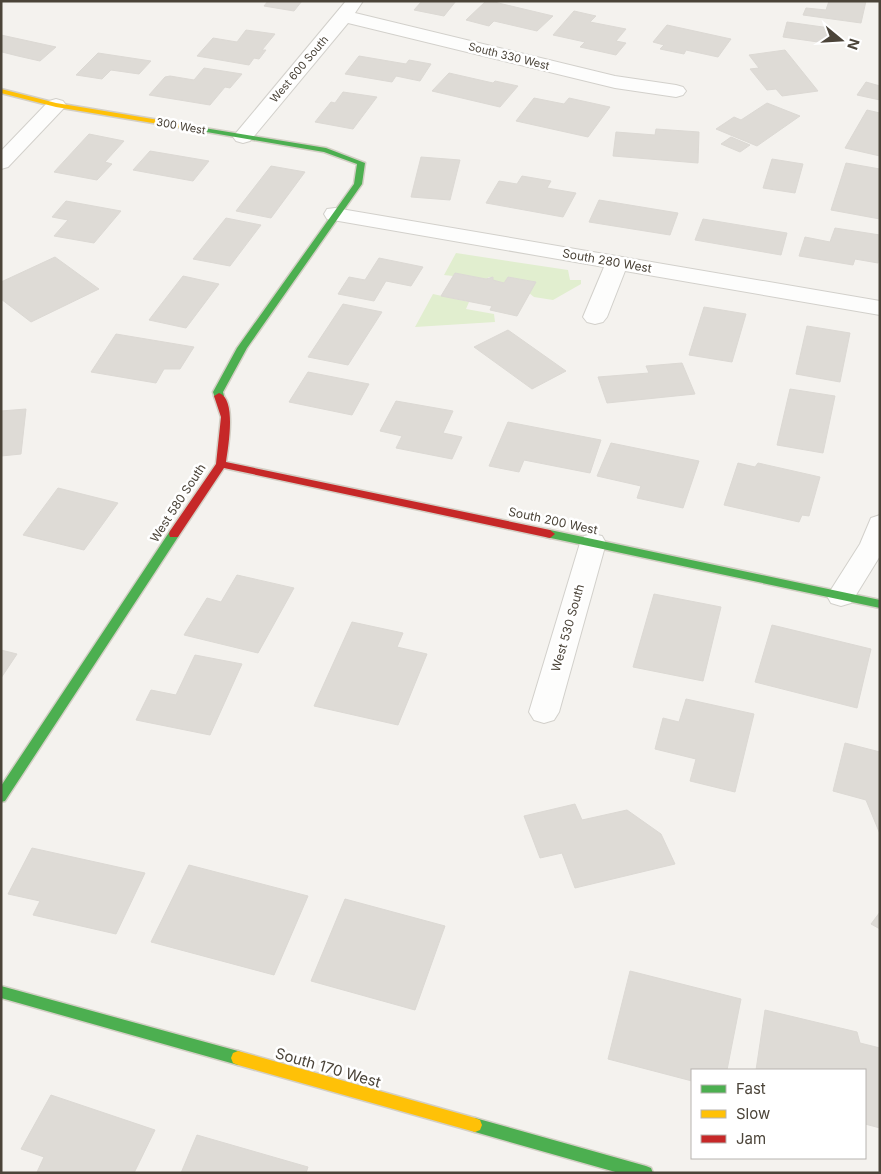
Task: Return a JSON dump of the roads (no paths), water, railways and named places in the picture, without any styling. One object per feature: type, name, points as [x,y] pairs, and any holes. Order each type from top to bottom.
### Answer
[{"type":"street","name":"West 600 South","points":[[243,137],[356,1]]},
{"type":"street","name":"South 330 West","points":[[344,16],[615,82],[676,90]]},
{"type":"street","name":"300 West","points":[[1,91],[56,105],[326,150],[361,163]]},
{"type":"street","points":[[1,163],[56,105]]},
{"type":"street","name":"West 580 South","points":[[1,798],[221,464],[226,416],[218,392],[242,348],[358,184],[361,163]]},
{"type":"street","name":"South 280 West","points":[[335,214],[880,308]]},
{"type":"street","points":[[595,318],[617,262]]},
{"type":"street","name":"South 200 West","points":[[221,464],[880,604]]},
{"type":"street","points":[[841,596],[873,545],[880,524]]},
{"type":"street","name":"West 530 South","points":[[544,712],[593,543]]},
{"type":"street","name":"South 170 West","points":[[1,992],[646,1173]]}]
